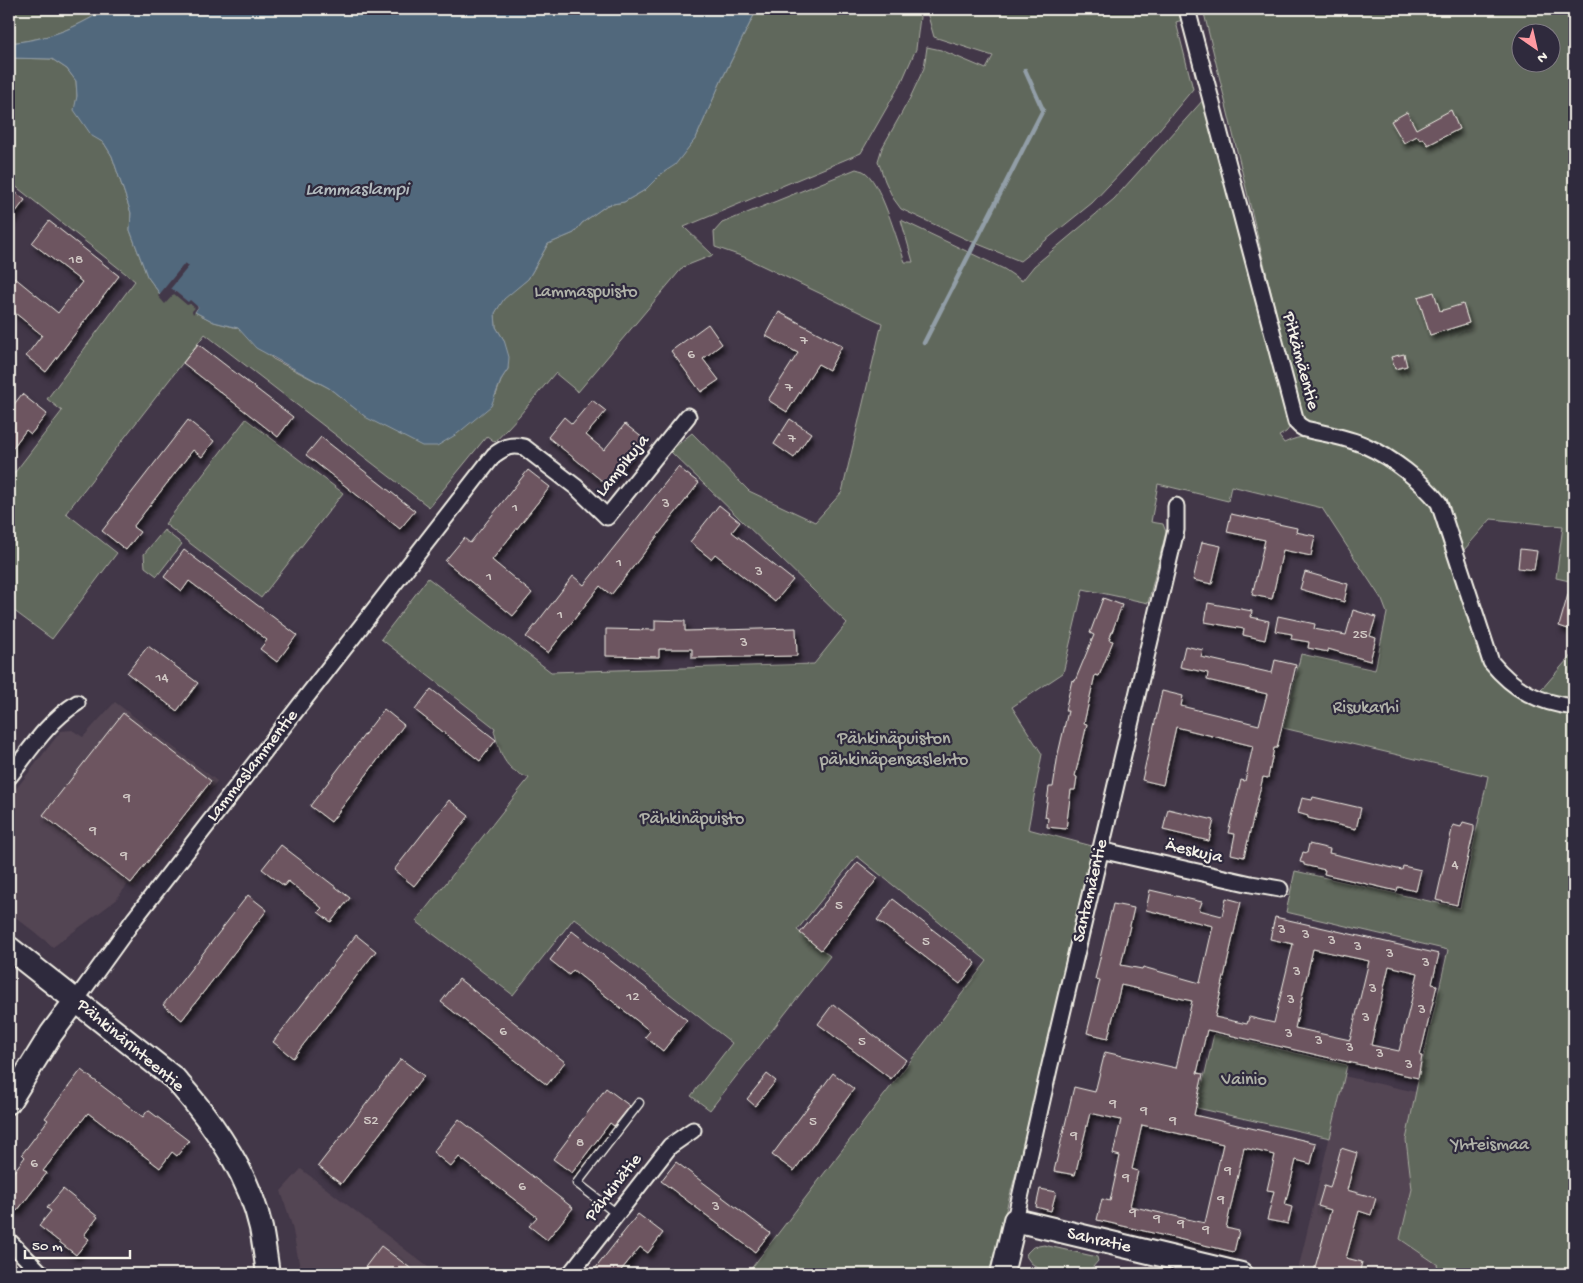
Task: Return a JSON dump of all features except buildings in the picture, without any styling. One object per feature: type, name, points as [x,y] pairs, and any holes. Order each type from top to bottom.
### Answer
[{"type":"street","name":"Pitkämäentie","points":[[1187,9],[1296,422],[1306,429],[1364,445],[1379,452],[1430,491],[1439,504],[1492,662],[1501,674],[1515,687],[1555,705],[1574,707]]},
{"type":"street","name":"Lampikuja","points":[[513,444],[524,447],[576,487],[607,517],[688,416]]},
{"type":"street","name":"Lammaslammentie","points":[[9,1102],[51,1034],[136,918],[494,455],[513,444]]},
{"type":"street","name":"Santamäentie","points":[[1006,1273],[1015,1220],[1048,1069],[1176,530],[1176,506]]},
{"type":"street","points":[[9,777],[52,721],[62,712],[77,704]]},
{"type":"street","name":"Äeskuja","points":[[1100,850],[1280,889]]},
{"type":"street","name":"Pähkinärinteentie","points":[[9,948],[175,1079],[210,1121],[224,1142],[246,1186],[260,1227],[268,1274]]},
{"type":"street","name":"Pähkinätie","points":[[570,1274],[670,1146],[693,1130]]},
{"type":"street","name":"Sahratie","points":[[1015,1220],[1241,1274]]},
{"type":"street","points":[[9,1241],[42,1274]]},
{"type":"lane","points":[[617,1214],[577,1183],[639,1103]]},
{"type":"shaded area","points":[[115,702],[217,781],[134,887],[128,884],[115,901],[53,947],[9,912],[9,798],[61,731],[72,730],[83,737]]},
{"type":"shaded area","points":[[1344,1076],[1416,1092],[1406,1140],[1412,1189],[1400,1239],[1438,1265],[1432,1274],[1317,1274],[1298,1270]]},
{"type":"shaded area","points":[[301,1169],[437,1274],[301,1274],[292,1226],[281,1191]]},
{"type":"green space","points":[[9,9],[106,9],[71,28],[36,39],[9,43]]},
{"type":"green space","name":"Lammaspuisto","points":[[757,9],[917,9],[920,17],[916,49],[902,81],[861,153],[684,227],[713,255],[683,267],[578,392],[555,373],[495,442],[487,436],[429,507],[205,334],[66,513],[117,553],[52,639],[9,607],[9,480],[62,411],[47,399],[135,281],[9,181],[9,58],[52,59],[67,69],[76,81],[77,96],[75,110],[92,135],[104,143],[112,156],[131,213],[130,230],[147,276],[165,301],[173,291],[198,307],[195,312],[214,322],[238,328],[273,359],[329,388],[367,418],[496,395],[502,378],[508,369],[504,340],[496,327],[495,313],[504,298],[528,279],[548,244],[574,233],[582,223],[607,205],[624,202],[645,190],[661,174],[675,164],[696,138],[722,79]]},
{"type":"green space","points":[[926,9],[1187,9],[1189,18],[1176,22],[1193,89],[1143,149],[1092,203],[1020,261],[968,240],[901,209],[885,181],[878,161],[882,148],[910,98],[924,68],[927,47],[941,50],[986,69],[993,56],[934,37]]},
{"type":"green space","points":[[1203,9],[1574,9],[1574,582],[1556,578],[1563,526],[1491,519],[1457,558],[1491,662],[1535,697],[1574,652],[1574,1274],[1432,1274],[1438,1265],[1400,1239],[1412,1189],[1406,1140],[1448,950],[1286,912],[1295,871],[1460,908],[1488,776],[1283,728],[1301,654],[1375,670],[1387,613],[1382,600],[1322,508],[1231,486],[1228,501],[1158,484],[1151,522],[1163,524],[1166,532],[1148,603],[1083,589],[1063,673],[1012,707],[1042,754],[1028,829],[1092,846],[1037,1094],[989,1274],[747,1274],[987,961],[857,856],[797,930],[830,956],[710,1110],[691,1096],[732,1043],[574,918],[513,995],[416,921],[529,778],[514,770],[504,760],[494,731],[495,728],[381,639],[428,578],[551,672],[814,664],[847,623],[670,451],[692,433],[749,491],[815,522],[842,492],[882,323],[744,257],[715,247],[714,232],[722,223],[856,169],[863,171],[869,176],[876,186],[888,212],[905,262],[913,262],[901,220],[1004,269],[1022,281],[1034,266],[1114,199],[1204,99],[1255,287],[1290,427],[1279,436],[1284,443],[1308,436],[1333,439],[1329,427],[1310,424],[1300,413]]},
{"type":"green space","points":[[246,419],[343,493],[261,598],[165,524]]},
{"type":"green space","points":[[164,530],[182,544],[157,576],[145,567],[144,554]]},
{"type":"green space","name":"Vainio","points":[[1214,1034],[1347,1065],[1330,1138],[1197,1108]]},
{"type":"green space","points":[[1044,1245],[1097,1257],[1098,1261],[1087,1274],[1047,1274],[1031,1263],[1026,1256],[1033,1247]]},
{"type":"water","name":"Lammaslampi","points":[[106,9],[757,9],[722,79],[696,138],[675,165],[661,174],[645,190],[624,202],[607,205],[582,223],[574,233],[548,244],[528,279],[504,299],[495,313],[496,327],[504,340],[509,357],[508,369],[502,378],[491,406],[457,434],[437,446],[422,446],[367,418],[329,388],[256,348],[238,328],[214,322],[195,312],[198,307],[188,303],[174,291],[165,301],[147,276],[130,230],[131,213],[112,156],[104,143],[92,136],[74,110],[77,96],[76,81],[67,69],[52,59],[9,58],[9,43],[36,39],[71,28]]},
{"type":"pier","points":[[185,263],[189,266],[171,288],[188,302],[190,300],[198,307],[193,314],[192,311],[195,308],[190,304],[187,305],[174,294],[165,304],[158,296]]},
{"type":"waterway","points":[[924,343],[1043,110],[1025,70]]},
{"type":"park label","name":"Risukarhi","points":[[1366,708]]},
{"type":"park label","name":"Pähkinäpuiston pähkinäpensaslehto","points":[[894,750]]},
{"type":"park label","name":"Pähkinäpuisto","points":[[692,819]]},
{"type":"park label","name":"Yhteismaa","points":[[1490,1145]]}]
